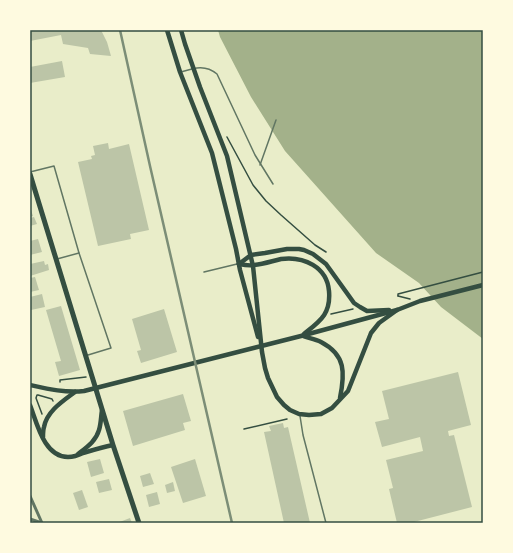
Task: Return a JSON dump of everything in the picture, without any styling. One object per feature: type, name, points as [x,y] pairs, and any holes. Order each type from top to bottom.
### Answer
[{"type":"main road","points":[[167,30],[180,72],[212,153],[268,378],[277,397],[290,410],[300,414],[321,414],[332,408],[348,391],[372,333],[379,323],[397,310]]},
{"type":"main road","points":[[181,30],[227,156],[253,266],[262,352]]},
{"type":"main road","points":[[30,173],[113,445],[140,523]]},
{"type":"main road","points":[[239,264],[250,254],[286,249],[304,250],[313,254],[326,264],[354,303],[360,307],[367,310],[397,310]]},
{"type":"main road","points":[[239,264],[253,266],[291,259],[300,260],[314,265],[319,269],[327,282],[329,291],[328,304],[320,321],[301,336]]},
{"type":"main road","points":[[30,385],[56,390],[75,392],[84,391],[301,336],[397,310],[420,301],[483,285]]},
{"type":"main road","points":[[301,336],[320,341],[331,348],[339,357],[343,374],[340,400]]},
{"type":"main road","points":[[43,438],[46,420],[57,406],[75,392]]},
{"type":"main road","points":[[30,405],[43,438],[48,447],[54,452],[68,457],[113,445]]},
{"type":"main road","points":[[75,456],[89,446],[100,430],[102,408]]},
{"type":"street","points":[[30,496],[42,523]]},
{"type":"street","points":[[30,519],[42,523]]},
{"type":"lane","points":[[180,72],[194,68],[207,68],[216,74],[260,165],[273,184]]},
{"type":"lane","points":[[260,165],[276,120]]},
{"type":"lane","points":[[30,173],[54,166],[111,348],[86,356]]},
{"type":"lane","points":[[56,259],[80,253]]},
{"type":"lane","points":[[204,272],[239,264]]},
{"type":"lane","points":[[300,414],[303,434],[326,523]]},
{"type":"path","points":[[226,136],[253,185],[266,201],[315,245],[326,252]]},
{"type":"path","points":[[398,296],[398,294],[483,272]]},
{"type":"path","points":[[331,314],[354,309]]},
{"type":"path","points":[[60,382],[60,380],[86,377]]},
{"type":"path","points":[[43,415],[36,395],[52,399],[54,403]]},
{"type":"path","points":[[244,429],[276,423],[287,419]]},
{"type":"shaded area","points":[[218,30],[483,30],[483,339],[441,307],[419,283],[376,253],[285,151],[251,97],[220,37]]},
{"type":"building","points":[[30,30],[101,30],[107,42],[111,56],[90,54],[88,48],[63,44],[61,35],[30,41]]},
{"type":"building","points":[[62,61],[65,77],[30,83],[30,67]]},
{"type":"building","points":[[108,143],[109,149],[129,144],[149,230],[130,234],[131,239],[98,246],[78,162],[92,159],[91,156],[95,155],[93,146]]},
{"type":"building","points":[[30,207],[33,216],[30,217]]},
{"type":"building","points":[[34,217],[37,224],[30,226],[30,218]]},
{"type":"building","points":[[38,239],[42,252],[30,255],[30,241]]},
{"type":"building","points":[[44,261],[45,265],[48,264],[49,270],[30,276],[30,264]]},
{"type":"building","points":[[35,277],[39,290],[30,292],[30,278]]},
{"type":"building","points":[[42,294],[45,307],[31,310],[30,297]]},
{"type":"building","points":[[61,306],[80,370],[59,376],[55,362],[61,361],[46,310]]},
{"type":"building","points":[[164,309],[177,352],[141,363],[137,351],[141,350],[132,319]]},
{"type":"building","points":[[458,372],[471,425],[448,431],[449,436],[454,435],[472,507],[410,523],[397,523],[389,489],[393,488],[386,460],[423,451],[420,437],[382,447],[375,422],[389,419],[382,391]]},
{"type":"building","points":[[183,394],[191,421],[183,423],[185,430],[133,446],[123,411]]},
{"type":"building","points":[[283,423],[284,428],[288,427],[310,523],[284,523],[264,432],[271,431],[269,426]]},
{"type":"building","points":[[100,459],[104,473],[91,477],[87,462]]},
{"type":"building","points":[[195,459],[206,496],[183,503],[171,467]]},
{"type":"building","points":[[150,473],[154,484],[143,487],[140,476]]},
{"type":"building","points":[[109,479],[112,490],[99,493],[96,482]]},
{"type":"building","points":[[173,482],[175,491],[167,493],[165,485]]},
{"type":"building","points":[[82,490],[88,507],[79,510],[73,493]]},
{"type":"building","points":[[157,492],[160,504],[149,507],[146,495]]},
{"type":"building","points":[[130,518],[132,523],[117,523]]},
{"type":"railway","points":[[120,30],[232,523]]}]
